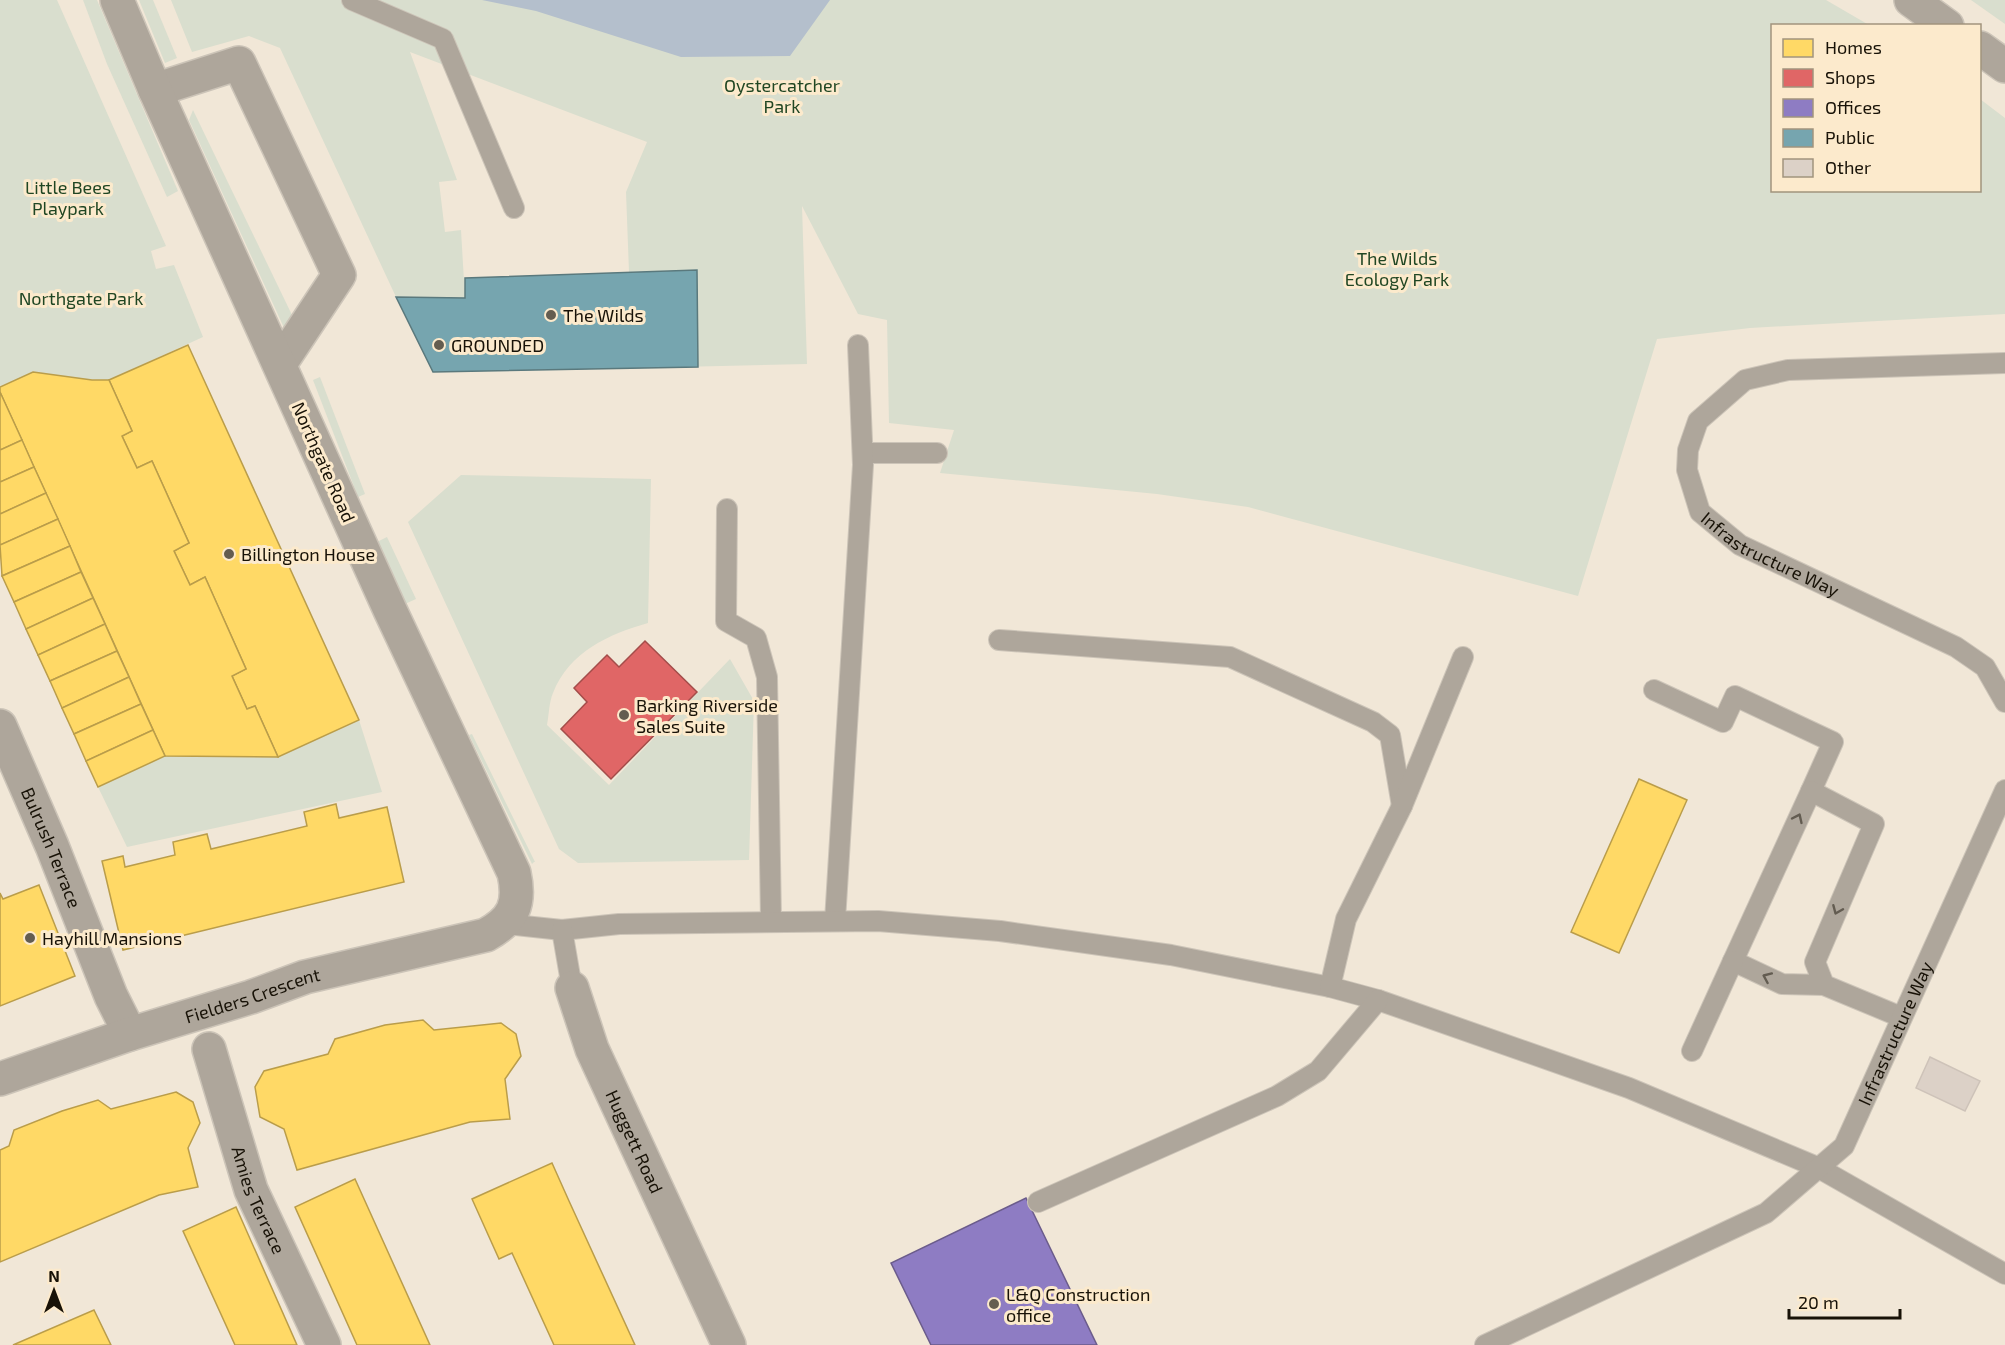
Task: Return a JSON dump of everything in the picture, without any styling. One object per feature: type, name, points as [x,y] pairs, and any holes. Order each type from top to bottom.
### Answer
[{"type":"street","name":"Northgate Road","points":[[117,0],[155,90],[409,651],[514,873],[515,902],[506,924]]},
{"type":"street","points":[[1911,0],[1944,24]]},
{"type":"street","points":[[1981,49],[2005,66]]},
{"type":"street","points":[[155,90],[239,63],[339,275],[280,364]]},
{"type":"street","name":"Bulrush Terrace","points":[[0,726],[52,846],[111,996],[130,1034]]},
{"type":"street","name":"Fielders Crescent","points":[[0,1078],[305,977],[458,944],[486,935],[506,924]]},
{"type":"street","name":"Huggett Road","points":[[572,988],[592,1049],[729,1345]]},
{"type":"street","name":"Amies Terrace","points":[[209,1049],[251,1190],[324,1345]]},
{"type":"lane","points":[[352,0],[442,39],[514,208]]},
{"type":"lane","points":[[836,921],[862,453],[858,345]]},
{"type":"lane","name":"Infrastructure Way","points":[[2005,363],[1788,370],[1745,380],[1698,421],[1688,450],[1687,470],[1700,512],[1740,545],[1956,647],[1985,667],[2005,702]]},
{"type":"lane","points":[[862,453],[937,453]]},
{"type":"lane","points":[[727,509],[726,621],[756,638],[767,677],[771,921]]},
{"type":"lane","points":[[999,640],[1230,657],[1373,722],[1390,735],[1402,806]]},
{"type":"lane","points":[[1330,987],[1346,919],[1402,806],[1463,657]]},
{"type":"lane","points":[[1985,667],[2005,676]]},
{"type":"lane","points":[[1654,690],[1723,722],[1735,696],[1833,742],[1692,1051]]},
{"type":"lane","name":"Infrastructure Way","points":[[1485,1345],[1766,1213],[1844,1146],[2005,790]]},
{"type":"lane","points":[[1810,791],[1874,824],[1815,962],[1824,985]]},
{"type":"lane","points":[[506,924],[562,930],[619,924],[878,921],[1000,931],[1171,955],[1330,987],[1378,1000],[1629,1088],[1817,1167],[2002,1266]]},
{"type":"lane","name":"Huggett Road","points":[[562,930],[572,988]]},
{"type":"lane","points":[[1732,961],[1782,984],[1824,985],[1901,1017]]},
{"type":"lane","points":[[1038,1202],[1256,1106],[1301,1082],[1318,1071],[1378,1000]]},
{"type":"green space","name":"Northgate Park","points":[[0,0],[57,0],[166,246],[151,251],[156,269],[174,265],[203,337],[109,380],[21,378],[0,386]]},
{"type":"green space","points":[[83,0],[97,0],[178,191],[167,197],[107,64]]},
{"type":"green space","points":[[139,0],[153,0],[177,58],[165,63]]},
{"type":"green space","name":"The Wilds Ecology Park","points":[[171,0],[1826,0],[1867,24],[1771,24],[1771,192],[1981,192],[1981,100],[2005,118],[2005,314],[1750,328],[1657,339],[1578,596],[1248,507],[1157,494],[940,473],[954,430],[889,423],[887,320],[858,314],[802,206],[807,364],[636,368],[696,322],[697,270],[629,272],[626,192],[647,142],[410,52],[457,180],[439,182],[445,232],[461,230],[465,298],[396,297],[280,48],[249,36],[192,52]]},
{"type":"green space","points":[[1971,0],[2005,0],[2005,24]]},
{"type":"green space","points":[[193,110],[292,315],[285,330],[189,120]]},
{"type":"green space","points":[[320,377],[365,494],[358,497],[313,380]]},
{"type":"green space","points":[[461,475],[651,479],[648,623],[605,639],[569,666],[553,693],[547,725],[609,785],[730,659],[754,701],[749,860],[578,863],[559,849],[408,522]]},
{"type":"green space","points":[[387,537],[416,599],[405,604],[377,542]]},
{"type":"green space","points":[[359,720],[382,792],[127,847],[98,787],[165,756],[278,757]]},
{"type":"green space","points":[[472,734],[535,862],[532,864],[469,735]]},
{"type":"shaded area","points":[[482,0],[830,0],[790,56],[681,57],[536,11]]},
{"type":"building: Homes","name":"Billington House","points":[[188,345],[359,720],[278,757],[255,706],[247,709],[232,676],[246,669],[205,577],[190,585],[174,551],[189,543],[152,461],[137,468],[122,436],[132,431],[109,380]]},
{"type":"building: Homes","points":[[33,372],[109,380],[132,431],[122,436],[137,468],[152,461],[189,543],[174,551],[190,585],[205,577],[246,669],[232,676],[247,709],[255,706],[278,757],[165,756],[0,392],[0,387]]},
{"type":"building: Homes","points":[[0,392],[22,440],[0,450]]},
{"type":"building: Homes","points":[[22,440],[34,467],[0,482],[0,450]]},
{"type":"building: Homes","points":[[34,467],[46,493],[0,514],[0,482]]},
{"type":"building: Homes","points":[[46,493],[58,519],[0,545],[0,514]]},
{"type":"building: Homes","points":[[58,519],[70,546],[2,576],[0,545]]},
{"type":"building: Homes","points":[[70,546],[81,572],[14,602],[2,576]]},
{"type":"building: Homes","points":[[81,572],[93,598],[26,629],[14,602]]},
{"type":"building: Homes","points":[[93,598],[105,624],[38,655],[26,629]]},
{"type":"building: Homes","points":[[105,624],[117,651],[50,681],[38,655]]},
{"type":"building: Homes","points":[[117,651],[129,677],[62,708],[50,681]]},
{"type":"building: Homes","points":[[129,677],[141,704],[74,734],[62,708]]},
{"type":"building: Homes","points":[[141,704],[153,730],[86,761],[74,734]]},
{"type":"building: Homes","points":[[153,730],[165,756],[98,787],[86,761]]},
{"type":"building: Homes","points":[[1639,779],[1687,800],[1619,953],[1571,932]]},
{"type":"building: Homes","points":[[336,804],[339,818],[387,807],[404,882],[123,950],[102,861],[123,856],[125,867],[175,855],[173,842],[207,834],[211,849],[307,826],[304,812]]},
{"type":"building: Homes","name":"Hayhill Mansions","points":[[39,885],[75,976],[0,1006],[0,893],[3,899]]},
{"type":"building: Homes","points":[[423,1020],[434,1030],[501,1023],[516,1034],[521,1056],[505,1079],[510,1119],[470,1122],[297,1170],[284,1129],[260,1117],[255,1087],[264,1071],[328,1054],[335,1039],[385,1025]]},
{"type":"building: Homes","points":[[176,1092],[193,1102],[200,1123],[188,1148],[198,1187],[159,1195],[0,1262],[0,1150],[9,1146],[14,1130],[98,1100],[111,1109]]},
{"type":"building: Homes","points":[[552,1163],[635,1345],[554,1345],[512,1253],[499,1259],[472,1199]]},
{"type":"building: Homes","points":[[355,1179],[430,1345],[357,1345],[295,1207]]},
{"type":"building: Homes","points":[[236,1207],[297,1345],[235,1345],[183,1231]]},
{"type":"building: Homes","points":[[94,1310],[111,1345],[13,1345]]},
{"type":"building: Shops","name":"Barking Riverside Sales Suite","points":[[645,641],[697,692],[611,779],[561,729],[587,702],[574,688],[607,655],[619,667]]},
{"type":"building: Offices","name":"L&Q Construction office","points":[[1026,1198],[1097,1345],[931,1345],[891,1263]]},
{"type":"building: Public","name":"The Wilds","points":[[697,270],[698,367],[433,372],[396,297],[465,298],[465,278]]},
{"type":"building: Other","points":[[1930,1057],[1980,1081],[1965,1111],[1916,1088]]},
{"type":"place","name":"The Wilds","points":[[551,315]]},
{"type":"place","name":"GROUNDED","points":[[439,345]]},
{"type":"place","name":"Billington House","points":[[229,554]]},
{"type":"place","name":"Barking Riverside Sales Suite","points":[[624,715]]},
{"type":"place","name":"Hayhill Mansions","points":[[30,938]]},
{"type":"place","name":"L&Q Construction office","points":[[994,1304]]},
{"type":"park label","name":"Oystercatcher Park","points":[[782,95]]},
{"type":"park label","name":"Little Bees Playpark","points":[[68,198]]}]
